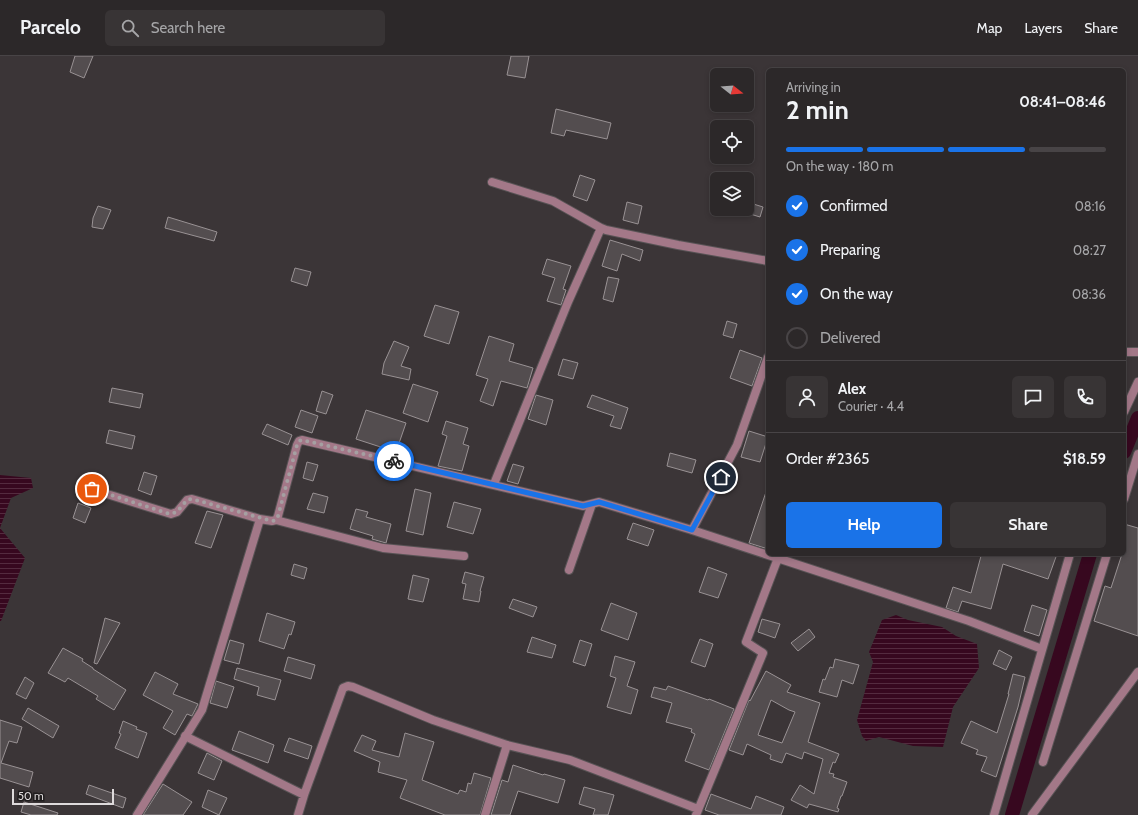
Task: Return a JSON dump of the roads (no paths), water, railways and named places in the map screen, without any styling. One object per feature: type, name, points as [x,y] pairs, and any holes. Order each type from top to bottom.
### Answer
[{"type":"street","points":[[492,182],[553,201],[601,228],[678,245],[766,261]]},
{"type":"street","points":[[494,484],[568,302],[601,228]]},
{"type":"street","points":[[1126,352],[1138,352]]},
{"type":"street","points":[[692,530],[737,446],[766,363]]},
{"type":"street","points":[[1126,408],[1138,382]]},
{"type":"street","points":[[276,520],[297,445],[299,441],[302,440],[583,506],[599,502],[766,554]]},
{"type":"street","points":[[1126,493],[1138,454]]},
{"type":"street","points":[[92,489],[170,514],[177,512],[187,500],[192,499],[260,519],[272,521],[276,520],[383,548],[464,556]]},
{"type":"street","points":[[569,570],[592,504]]},
{"type":"street","points":[[137,815],[202,710],[260,519]]},
{"type":"street","points":[[772,556],[970,621],[1042,649]]},
{"type":"street","points":[[994,815],[1069,556]]},
{"type":"street","points":[[1043,762],[1106,556]]},
{"type":"street","points":[[298,815],[343,688],[348,686],[433,720],[507,744],[570,760],[697,812],[763,653],[746,642],[778,558]]},
{"type":"street","points":[[1033,813],[1138,672]]},
{"type":"street","points":[[186,736],[304,795]]},
{"type":"street","points":[[485,815],[507,744]]},
{"type":"waterway","points":[[1126,447],[1138,418]]},
{"type":"waterway","points":[[1012,815],[1089,556]]}]
